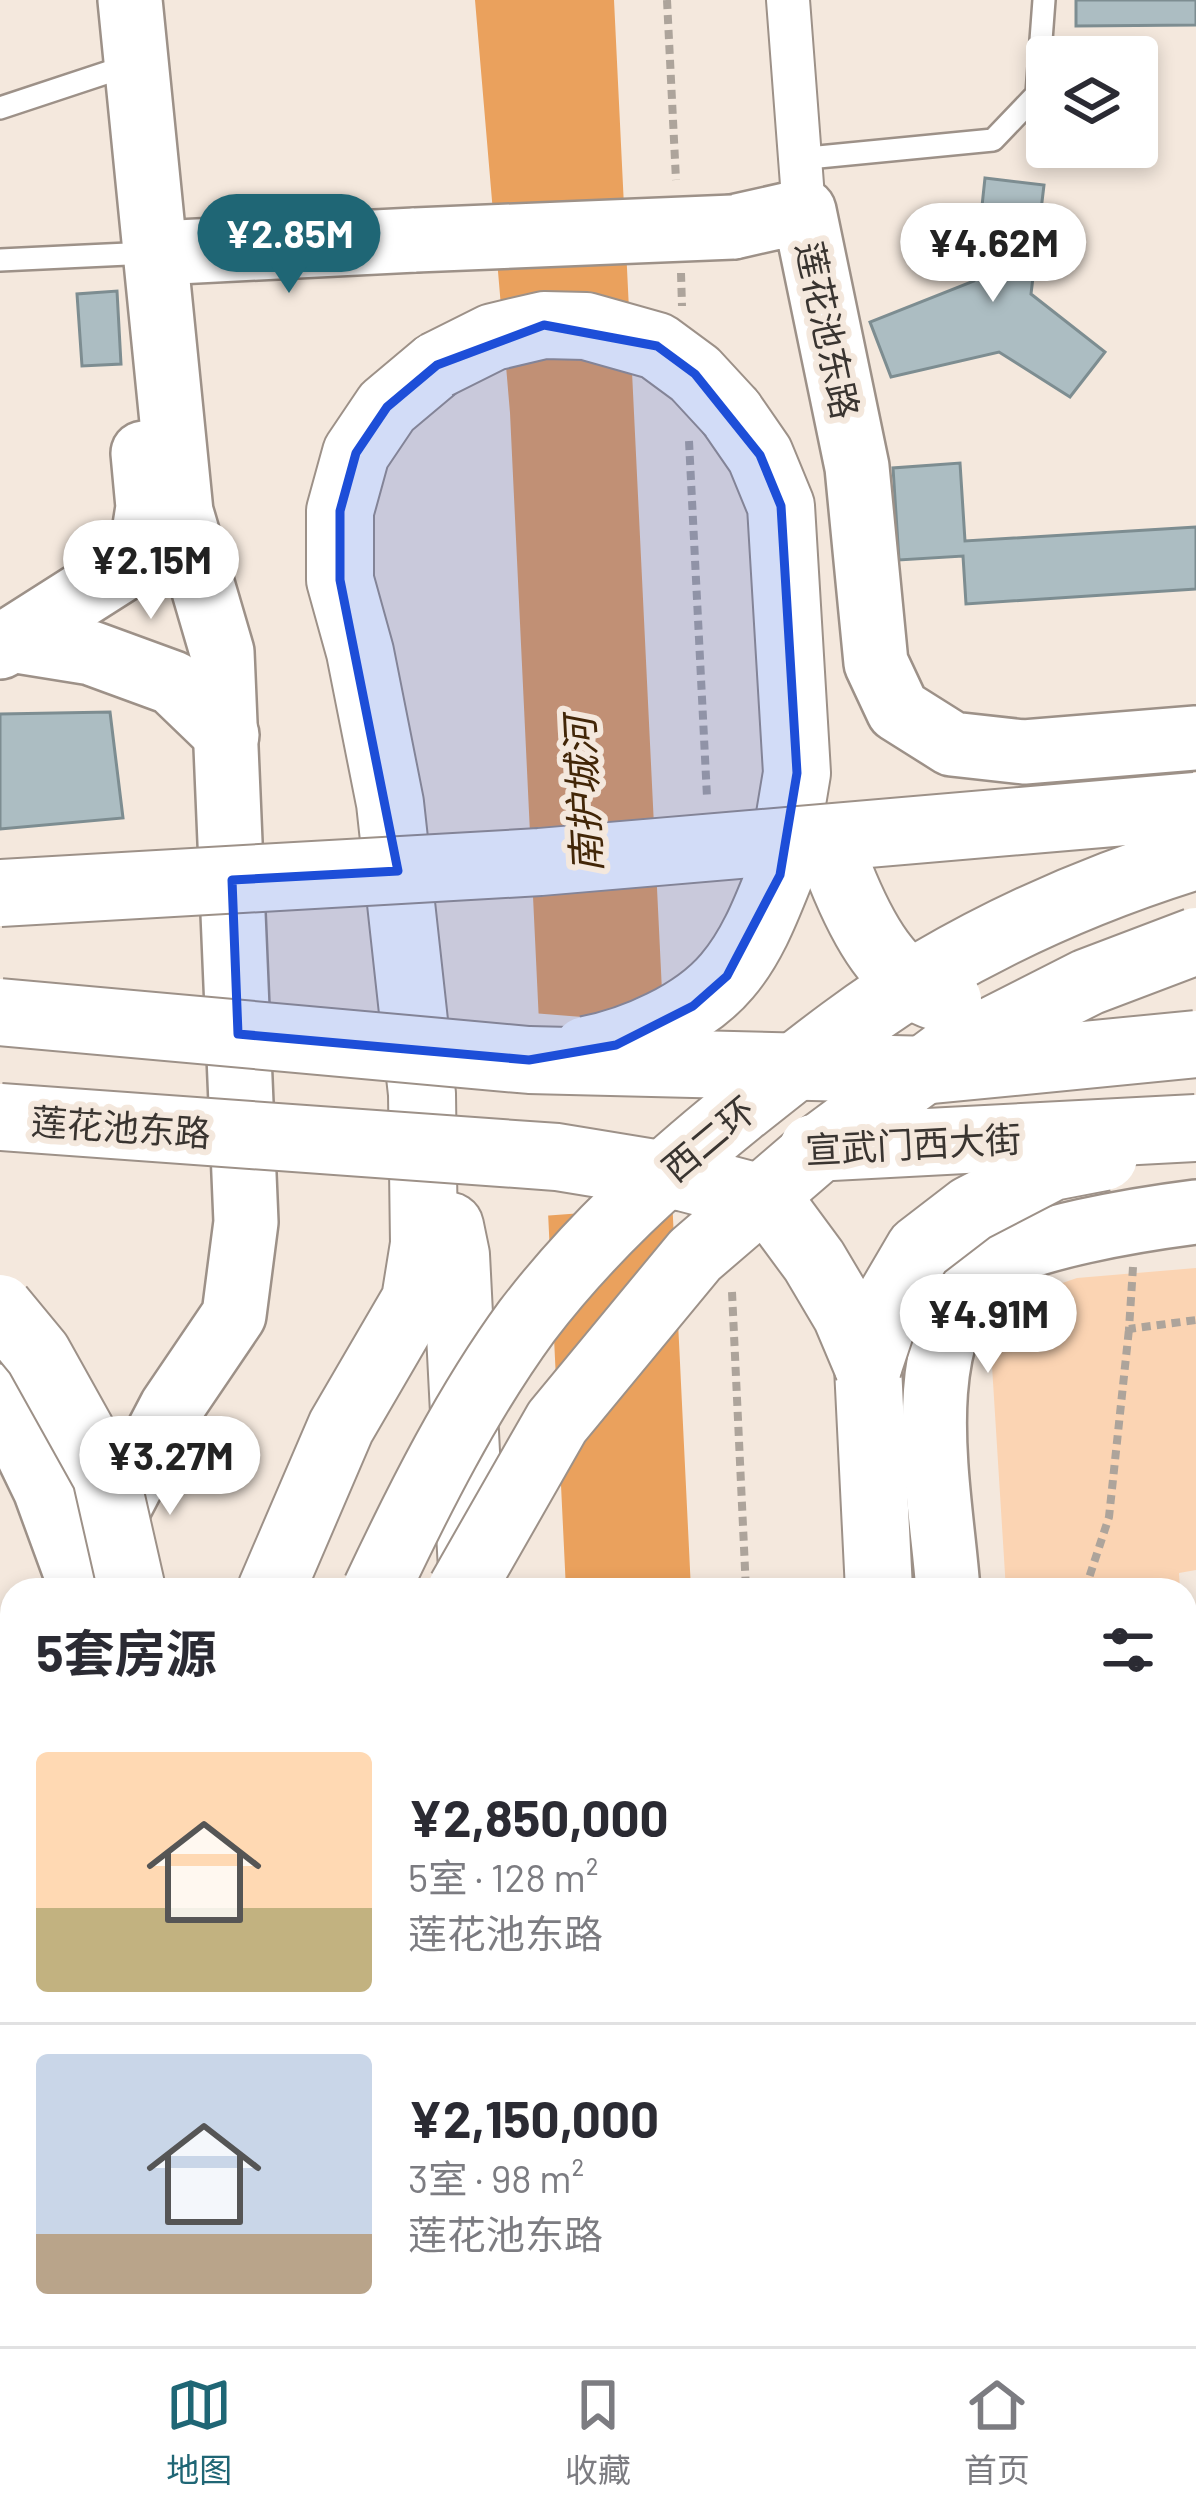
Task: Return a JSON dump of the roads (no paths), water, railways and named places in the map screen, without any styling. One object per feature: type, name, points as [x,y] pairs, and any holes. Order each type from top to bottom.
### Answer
[{"type":"highway","points":[[276,1578],[341,1427],[415,1300],[424,1244],[422,1094],[390,803],[360,652],[340,580],[340,511],[356,453],[387,407],[436,365],[493,337],[544,325],[586,326],[657,346],[695,374],[710,419],[760,455],[781,506],[797,772],[810,874],[922,995],[1052,1019],[1196,1021]]},
{"type":"highway","points":[[0,893],[540,862],[1196,806]]},
{"type":"highway","name":"西二环","points":[[382,1578],[412,1514],[526,1323],[601,1234],[669,1168],[823,1044],[931,972],[1053,911],[1196,856]]},
{"type":"highway","points":[[530,1060],[616,1045],[693,1006],[728,976],[760,925],[810,874]]},
{"type":"highway","points":[[468,1578],[556,1422],[695,1255],[824,1144],[944,1055],[1088,982],[1196,941]]},
{"type":"highway","points":[[0,1012],[530,1060],[932,1070],[1196,1044]]},
{"type":"highway","points":[[422,1094],[456,1255],[472,1578]]},
{"type":"highway","name":"莲花池东路","points":[[0,1117],[557,1157]]},
{"type":"highway","name":"宣武门西大街","points":[[557,1157],[961,1143],[1196,1127]]},
{"type":"highway","points":[[878,1578],[868,1367],[892,1295],[919,1250],[971,1209],[1052,1167],[1196,1139]]},
{"type":"highway","points":[[557,1157],[685,1178],[769,1200],[814,1262],[868,1367]]},
{"type":"highway","points":[[0,1308],[38,1354],[106,1476],[99,1578]]},
{"type":"highway","points":[[498,1578],[526,1478]]},
{"type":"street","points":[[5,643],[140,558],[148,507],[135,298],[158,253],[130,0]]},
{"type":"street","points":[[788,0],[801,185]]},
{"type":"street","name":"莲花池东路","points":[[102,1578],[171,1408],[234,1315],[246,1222],[222,652],[181,512],[158,253],[733,226],[801,185],[857,466],[876,663],[898,710],[952,744],[1024,752],[1196,738]]},
{"type":"street","points":[[5,643],[92,652],[173,683],[226,735]]},
{"type":"street","points":[[947,1578],[933,1389],[953,1312],[986,1266],[1044,1241],[1134,1246],[1196,1212]]},
{"type":"street","points":[[7,1408],[90,1437],[136,1434],[171,1408]]},
{"type":"street","points":[[7,1408],[93,1578]]},
{"type":"lane","points":[[801,185],[993,140],[1037,94],[1044,0]]},
{"type":"lane","points":[[0,108],[134,64]]},
{"type":"lane","points":[[0,260],[158,253]]},
{"type":"water","name":"南护城河","points":[[475,0],[614,0],[690,1578],[565,1578],[510,413]]}]
